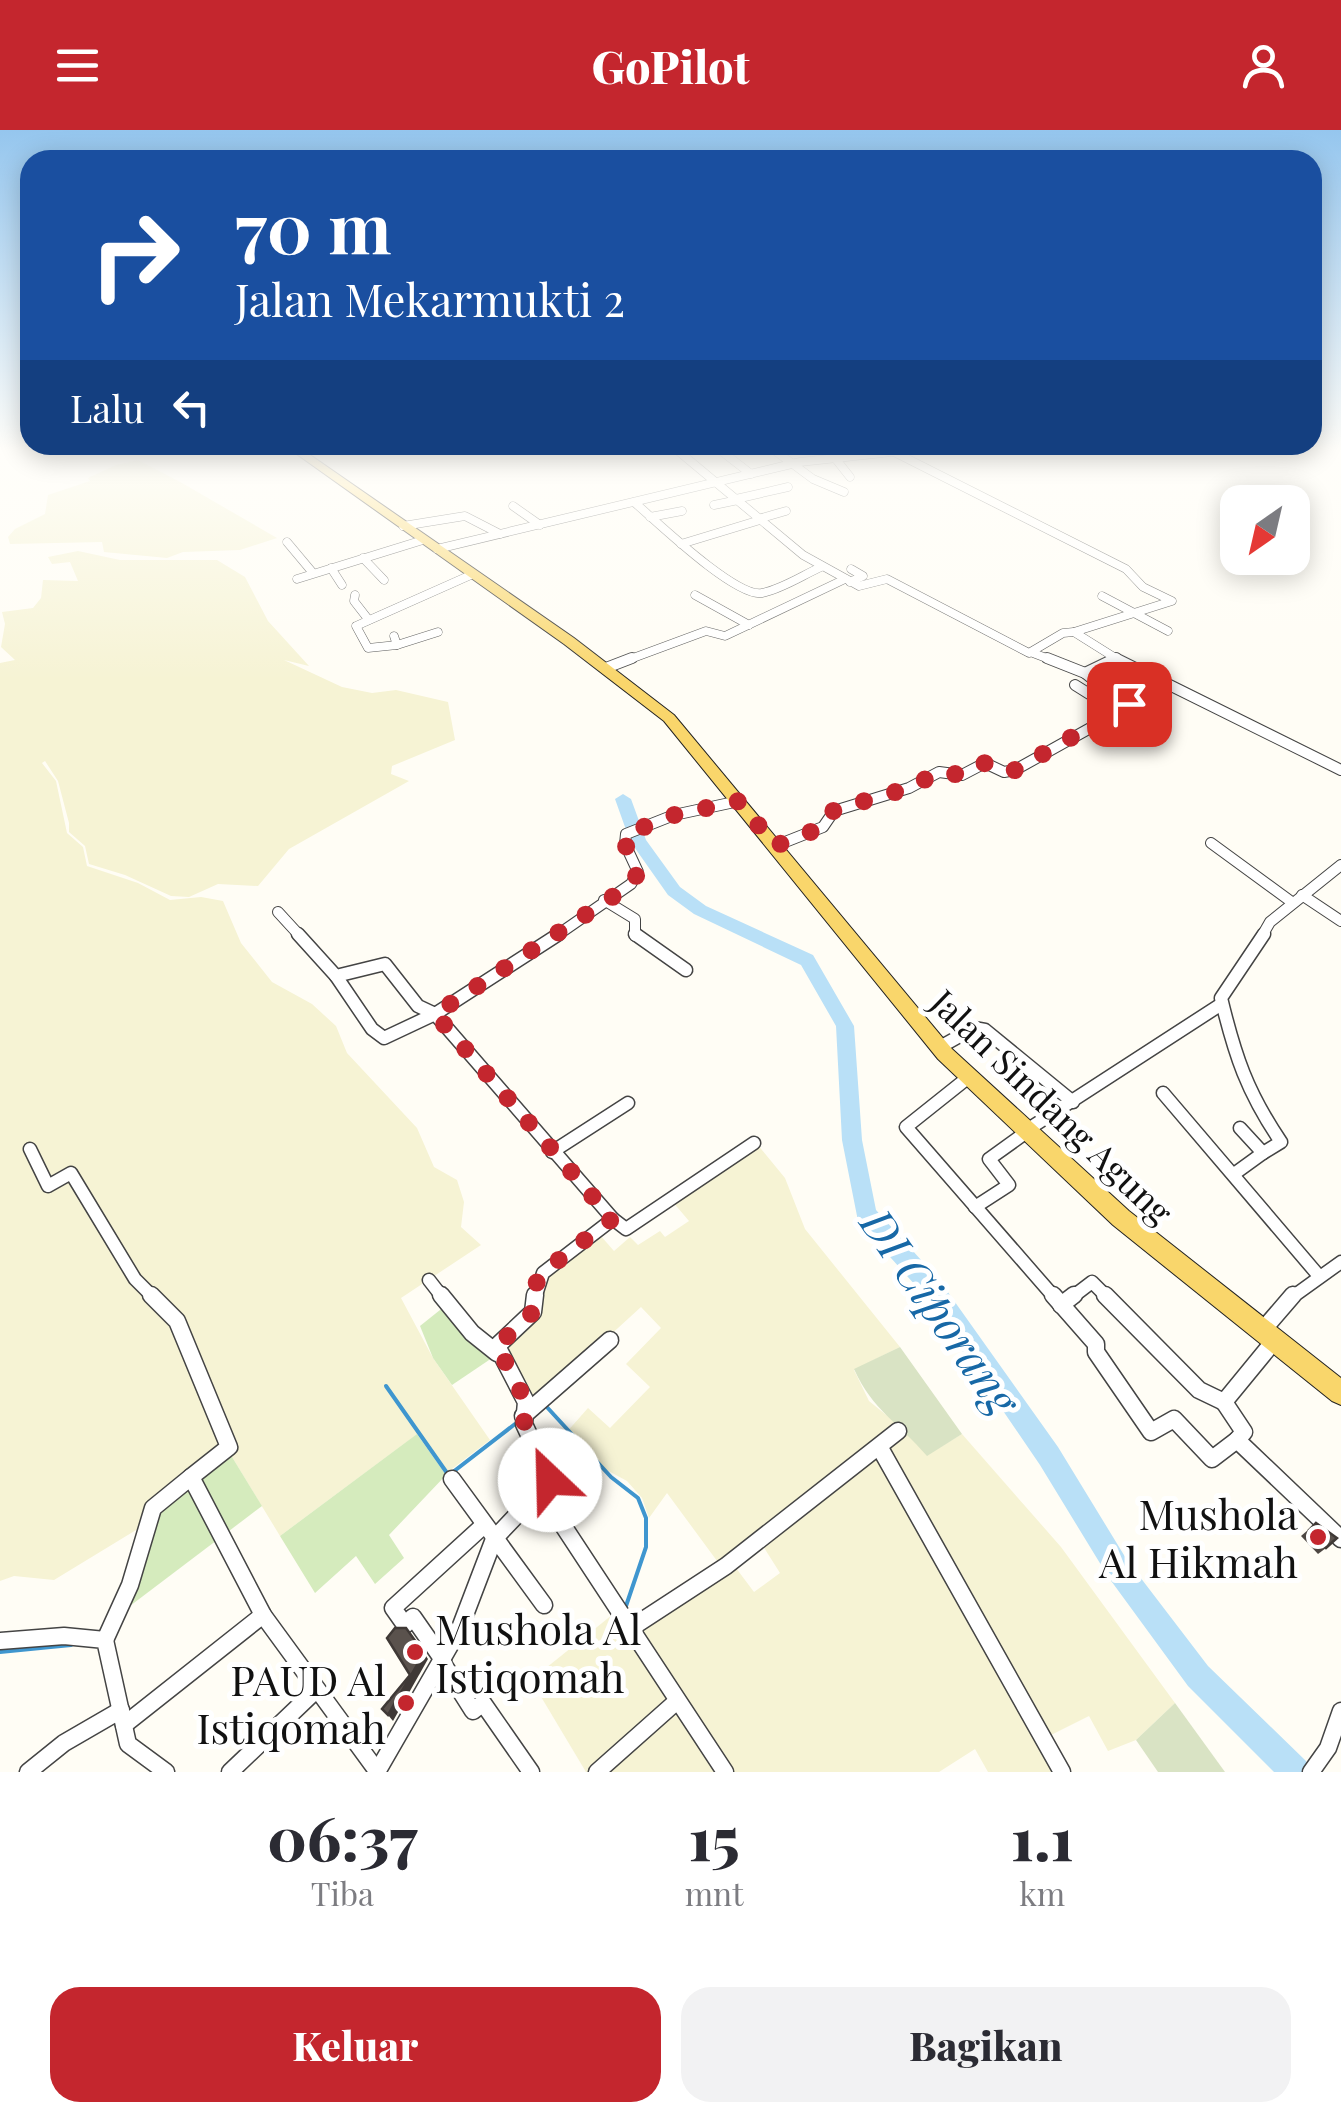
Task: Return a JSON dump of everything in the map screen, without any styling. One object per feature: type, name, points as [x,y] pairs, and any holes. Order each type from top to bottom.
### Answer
[{"type":"main road","name":"Jalan Sindang Agung","points":[[404,527],[606,668],[677,726],[940,1048],[1121,1218],[1341,1394]]},
{"type":"street","points":[[491,527],[500,534]]},
{"type":"street","points":[[297,578],[363,558],[533,527]]},
{"type":"street","points":[[660,527],[754,594],[821,567]]},
{"type":"street","points":[[680,544],[737,527]]},
{"type":"street","points":[[768,527],[821,567],[862,587],[888,579],[1034,653],[1085,673],[1129,704],[1015,770],[1004,772],[985,763],[962,775],[939,772],[909,788],[834,810],[823,827],[775,846]]},
{"type":"street","points":[[1034,653],[1063,633],[1172,600],[1143,587],[1126,569],[1042,527]]},
{"type":"street","points":[[287,542],[314,573]]},
{"type":"street","points":[[363,558],[384,580]]},
{"type":"street","points":[[331,568],[342,585]]},
{"type":"street","points":[[606,668],[706,631],[723,636],[862,576],[851,569]]},
{"type":"street","points":[[438,632],[368,648],[356,629],[368,618],[474,574]]},
{"type":"street","points":[[696,594],[748,624]]},
{"type":"street","points":[[355,595],[354,601],[368,618]]},
{"type":"street","points":[[1102,596],[1168,631]]},
{"type":"street","points":[[1074,632],[1117,659],[1341,770]]},
{"type":"street","points":[[1085,673],[1117,659]]},
{"type":"street","points":[[1076,684],[1118,712]]},
{"type":"street","points":[[278,912],[336,976],[372,1029],[384,1038],[478,990],[638,875],[626,834],[674,815],[739,801]]},
{"type":"street","points":[[1211,843],[1298,899],[1341,920]]},
{"type":"street","points":[[975,1208],[1009,1185],[1008,1178],[989,1159],[1220,1004],[1270,922],[1341,865]]},
{"type":"street","points":[[604,900],[635,920],[635,937],[686,970]]},
{"type":"street","points":[[336,976],[385,964],[418,1006],[435,1014],[612,1219],[626,1228],[754,1143]]},
{"type":"street","points":[[1220,1004],[1251,1098],[1280,1138],[1278,1146],[1234,1174]]},
{"type":"street","points":[[940,1048],[974,1028],[985,1030],[1073,1102]]},
{"type":"street","points":[[970,1076],[906,1127],[925,1155],[1096,1344],[1096,1352],[1152,1432],[1174,1419],[1212,1460],[1244,1432],[1224,1402],[1198,1390],[1092,1282],[1061,1305]]},
{"type":"street","points":[[1163,1093],[1234,1174],[1249,1201],[1319,1276]]},
{"type":"street","points":[[552,1152],[628,1103]]},
{"type":"street","points":[[1240,1128],[1263,1153]]},
{"type":"street","points":[[30,1149],[48,1186],[71,1173],[135,1279],[176,1320],[192,1350],[229,1447],[152,1508],[130,1585],[106,1640],[128,1744],[166,1772]]},
{"type":"street","points":[[497,1353],[501,1341],[533,1312],[537,1280],[543,1272],[612,1219]]},
{"type":"street","points":[[1224,1402],[1294,1294],[1341,1262]]},
{"type":"street","points":[[429,1280],[472,1333],[497,1353],[521,1390],[526,1402],[524,1416],[550,1472],[550,1480],[541,1492],[393,1608],[405,1625],[412,1617],[473,1711],[483,1703],[531,1772]]},
{"type":"street","points":[[524,1416],[610,1340]]},
{"type":"street","points":[[631,1628],[741,1554],[898,1432]]},
{"type":"street","points":[[1237,1440],[1341,1539]]},
{"type":"street","points":[[880,1448],[1062,1772]]},
{"type":"street","points":[[190,1477],[263,1615],[377,1772],[460,1628],[489,1531]]},
{"type":"street","points":[[452,1479],[544,1605]]},
{"type":"street","points":[[541,1492],[726,1772]]},
{"type":"street","points":[[28,1772],[64,1743],[123,1718],[263,1615]]},
{"type":"street","points":[[0,1641],[64,1636],[106,1640]]},
{"type":"street","points":[[230,1772],[316,1690]]},
{"type":"street","points":[[597,1772],[677,1701]]},
{"type":"street","points":[[1311,1772],[1328,1748],[1341,1711]]},
{"type":"shaded area","points":[[257,527],[277,538],[240,550],[183,552],[167,558],[104,552],[102,542],[10,544],[8,537],[15,529]]},
{"type":"shaded area","points":[[78,551],[120,560],[217,560],[245,577],[268,621],[309,666],[284,660],[342,687],[372,693],[396,690],[448,702],[455,740],[392,766],[391,774],[409,781],[289,849],[258,886],[218,884],[189,897],[171,896],[125,875],[89,864],[85,846],[69,832],[58,781],[45,761],[42,763],[56,781],[67,833],[83,847],[87,866],[138,883],[170,900],[201,897],[223,901],[241,943],[272,982],[312,1004],[336,1026],[347,1053],[417,1128],[434,1167],[457,1180],[464,1202],[461,1227],[481,1245],[401,1298],[433,1358],[490,1440],[448,1472],[420,1432],[280,1536],[229,1452],[141,1527],[54,1580],[14,1576],[0,1581],[0,663],[15,660],[1,647],[5,624],[2,612],[33,608],[41,598],[43,580],[78,581],[70,562],[52,564],[48,557]]},
{"type":"shaded area","points":[[757,1144],[785,1178],[805,1229],[900,1347],[854,1370],[869,1401],[901,1427],[720,1565],[667,1493],[649,1518],[642,1498],[627,1481],[590,1461],[565,1434],[588,1408],[610,1428],[650,1387],[626,1364],[661,1328],[641,1307],[526,1412],[500,1346],[536,1315],[543,1280],[600,1235],[614,1251],[630,1237],[638,1245],[660,1231],[665,1237],[689,1221],[672,1201]]},
{"type":"shaded area","points":[[903,1429],[927,1455],[962,1434],[1061,1547],[1175,1703],[1136,1740],[1108,1751],[1089,1716],[1043,1739],[1059,1772],[988,1772],[975,1749],[939,1772],[729,1772],[638,1630],[733,1564],[754,1592],[780,1573],[761,1543]]},
{"type":"shaded area","points":[[617,1611],[723,1772],[586,1772],[531,1680]]},
{"type":"green space","points":[[445,1306],[495,1356],[452,1385],[433,1358],[420,1326]]},
{"type":"green space","points":[[900,1347],[962,1434],[927,1456],[878,1406],[854,1369]]},
{"type":"green space","points":[[417,1434],[446,1475],[389,1535],[404,1558],[375,1584],[356,1556],[315,1593],[280,1536]]},
{"type":"green space","points":[[229,1452],[262,1506],[122,1612],[156,1510]]},
{"type":"green space","points":[[1175,1703],[1225,1772],[1158,1772],[1136,1740]]},
{"type":"building","points":[[1316,1523],[1337,1538],[1326,1548],[1309,1530]]},
{"type":"building","points":[[395,1628],[406,1628],[424,1653],[388,1715],[382,1709],[410,1675],[387,1638]]},
{"type":"waterway","name":"DI Ciporang","points":[[623,799],[638,841],[674,891],[700,910],[807,960],[845,1026],[852,1140],[866,1214],[932,1288],[1049,1456],[1118,1569],[1198,1676],[1295,1772]]},
{"type":"waterway","points":[[386,1386],[447,1473]]},
{"type":"waterway","points":[[545,1405],[611,1477],[638,1498],[646,1518],[646,1547],[626,1606]]},
{"type":"waterway","points":[[453,1472],[515,1424]]},
{"type":"waterway","points":[[0,1652],[71,1645]]},
{"type":"place","name":"Mushola Al Hikmah","points":[[1318,1537]]},
{"type":"place","name":"Mushola Al Istiqomah","points":[[415,1652]]},
{"type":"place","name":"PAUD Al Istiqomah","points":[[406,1703]]},
{"type":"route","points":[[550,1480],[547,1464],[524,1424],[526,1402],[497,1353],[497,1346],[533,1312],[537,1280],[543,1272],[612,1219],[435,1014],[478,990],[574,920],[632,884],[638,872],[625,844],[626,834],[674,815],[739,801],[775,846],[823,827],[834,810],[909,788],[939,772],[962,775],[985,763],[1004,772],[1015,770],[1129,704]]}]
